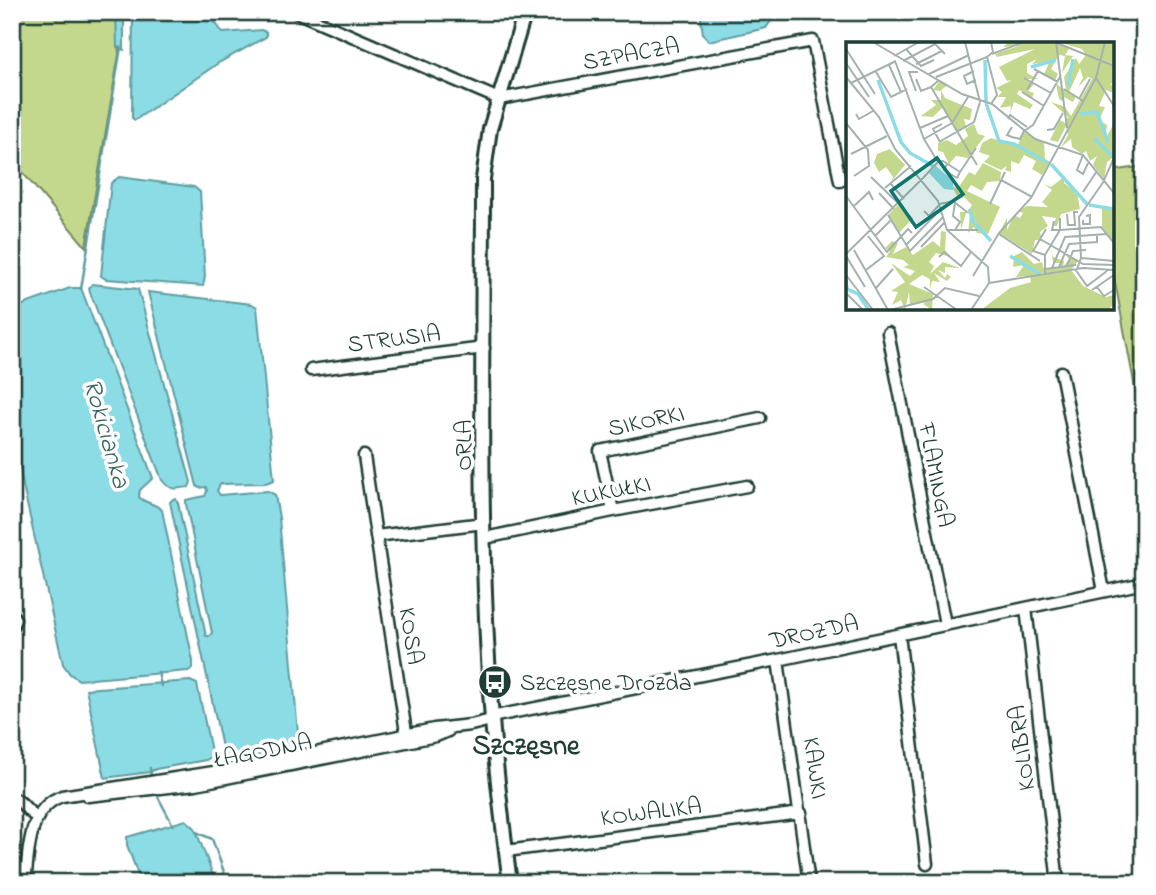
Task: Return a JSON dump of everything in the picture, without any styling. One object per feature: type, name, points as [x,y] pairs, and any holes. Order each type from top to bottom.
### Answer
[{"type":"street","points":[[296,12],[499,99]]},
{"type":"street","name":"ORLA","points":[[510,883],[492,718],[484,523],[483,179],[488,142],[525,12]]},
{"type":"street","name":"SZPACZA","points":[[499,99],[813,41],[840,181]]},
{"type":"street","name":"FLAMINGA","points":[[888,333],[945,625]]},
{"type":"street","name":"STRUSIA","points":[[310,369],[484,348]]},
{"type":"street","points":[[1060,372],[1104,591]]},
{"type":"street","name":"SIKORKI","points":[[613,511],[600,451],[760,418]]},
{"type":"street","name":"KOSA","points":[[364,456],[407,738]]},
{"type":"street","name":"KUKUŁKI","points":[[485,538],[747,486]]},
{"type":"street","points":[[376,536],[484,523]]},
{"type":"street","name":"DROZDA","points":[[492,718],[1144,583]]},
{"type":"street","name":"KOLIBRA","points":[[1026,608],[1058,883]]},
{"type":"street","points":[[12,614],[15,620],[12,628]]},
{"type":"street","points":[[899,635],[927,864]]},
{"type":"street","name":"KAWKI","points":[[778,660],[809,883]]},
{"type":"street","name":"ŁAGODNA","points":[[37,817],[51,802],[71,794],[407,738],[492,718]]},
{"type":"street","points":[[12,797],[18,799],[37,817],[33,825],[25,883]]},
{"type":"street","name":"KOWALIKA","points":[[506,851],[801,813]]},
{"type":"green space","points":[[12,12],[116,12],[119,54],[86,247],[23,173],[12,166]]},
{"type":"green space","points":[[1144,166],[1144,436],[1114,277],[1114,171]]},
{"type":"water","points":[[116,12],[124,12],[124,50],[117,47]]},
{"type":"water","points":[[133,12],[212,12],[212,18],[223,33],[261,30],[266,32],[266,37],[220,62],[135,120],[132,118]]},
{"type":"water","points":[[700,12],[776,14],[766,28],[709,41],[703,34]]},
{"type":"water","points":[[119,177],[194,187],[200,192],[205,277],[203,286],[106,279],[101,276],[111,183]]},
{"type":"water","points":[[92,284],[138,289],[191,482],[189,487],[171,488],[162,480],[91,295],[89,288]]},
{"type":"water","points":[[70,288],[81,288],[153,478],[140,490],[139,497],[162,510],[193,661],[193,668],[188,671],[79,680],[70,674],[63,664],[23,486],[12,421],[12,312],[17,307]]},
{"type":"water","points":[[148,292],[252,304],[257,307],[274,480],[266,483],[220,484],[217,491],[220,495],[268,491],[275,495],[299,744],[295,748],[230,761],[224,757],[170,502],[176,499],[178,503],[206,636],[209,636],[212,633],[186,504],[186,500],[205,496],[207,491],[206,487],[197,486]]},
{"type":"water","points":[[190,681],[197,684],[212,756],[206,760],[150,772],[105,778],[86,689]]},
{"type":"water","points":[[186,820],[195,828],[216,883],[141,883],[127,845],[127,837]]},
{"type":"waterway","points":[[325,17],[331,12]]},
{"type":"waterway","name":"Rokicianka","points":[[81,289],[121,47]]},
{"type":"waterway","name":"Rokicianka","points":[[158,672],[161,686]]},
{"type":"waterway","name":"Rokicianka","points":[[150,768],[151,776]]},
{"type":"waterway","name":"Rokicianka","points":[[158,797],[173,825]]},
{"type":"waterway","name":"Rokicianka","points":[[196,832],[212,839],[228,883]]},
{"type":"place","name":"Szczęsne Drozda","points":[[495,682]]},
{"type":"district","name":"Szczęsne","points":[[526,744]]}]
